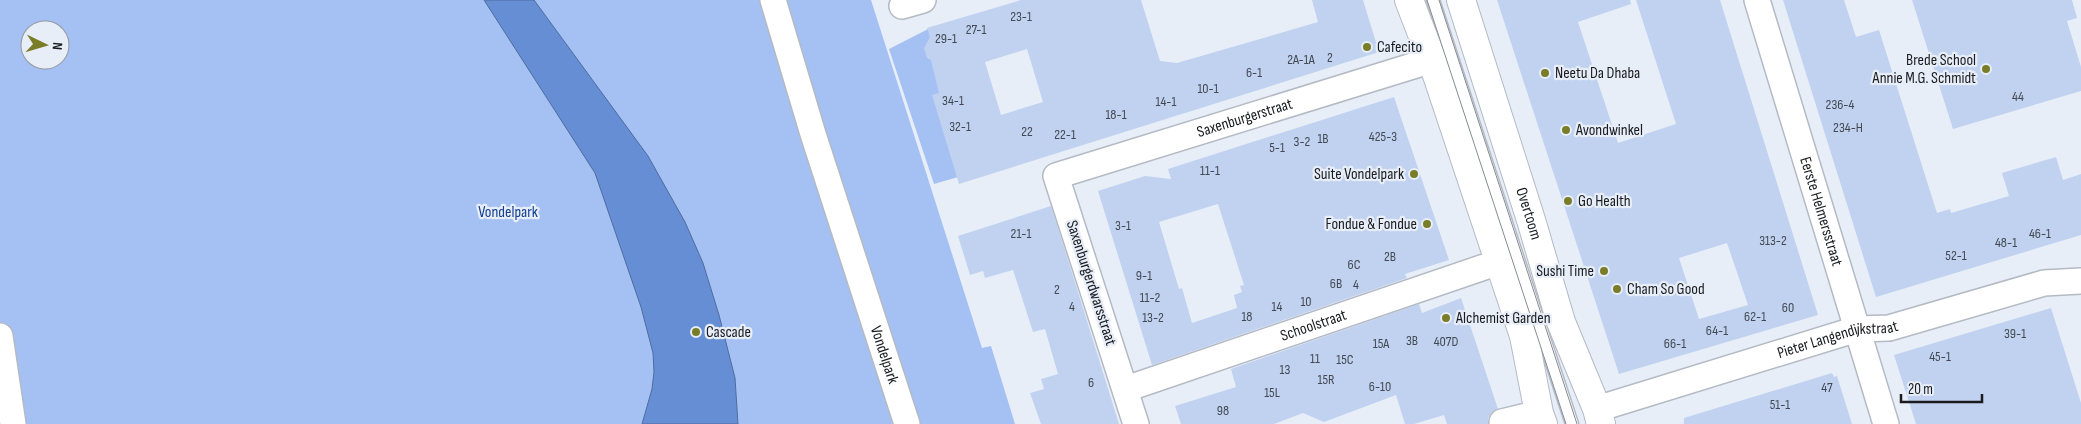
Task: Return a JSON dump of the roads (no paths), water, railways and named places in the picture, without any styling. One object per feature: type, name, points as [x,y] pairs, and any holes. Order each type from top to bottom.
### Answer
[{"type":"main road","points":[[1408,0],[1432,60],[1524,336],[1541,419]]},
{"type":"main road","name":"Overtoom","points":[[1462,0],[1561,322],[1599,416]]},
{"type":"street","name":"Vondelpark","points":[[774,0],[812,134],[907,424]]},
{"type":"street","name":"Eerste Helmersstraat","points":[[1757,0],[1886,424]]},
{"type":"street","name":"Saxenburgerstraat","points":[[1056,176],[1432,60]]},
{"type":"street","name":"Saxenburgerdwarsstraat","points":[[1056,176],[1136,424]]},
{"type":"street","name":"Schoolstraat","points":[[1126,389],[1499,262]]},
{"type":"street","name":"Pieter Langendijkstraat","points":[[1599,416],[1857,329],[1890,328],[2044,284],[2080,283]]},
{"type":"street","points":[[0,336],[13,424]]},
{"type":"street","points":[[1502,422],[1541,419]]},
{"type":"lane","name":"Overtoom","points":[[1433,0],[1572,424]]},
{"type":"tram line","points":[[1427,0],[1566,424]]},
{"type":"tram line","points":[[1439,0],[1577,424]]},
{"type":"place","name":"Cafecito","points":[[1367,47]]},
{"type":"place","name":"Brede School Annie M.G. Schmidt","points":[[1986,69]]},
{"type":"place","name":"Neetu Da Dhaba","points":[[1545,73]]},
{"type":"place","name":"Avondwinkel","points":[[1566,130]]},
{"type":"place","name":"Suite Vondelpark","points":[[1414,174]]},
{"type":"place","name":"Go Health","points":[[1568,201]]},
{"type":"place","name":"Fondue & Fondue","points":[[1427,224]]},
{"type":"place","name":"Sushi Time","points":[[1604,271]]},
{"type":"place","name":"Cham So Good","points":[[1617,289]]},
{"type":"place","name":"Alchemist Garden","points":[[1446,318]]},
{"type":"place","name":"Cascade","points":[[696,332]]}]
